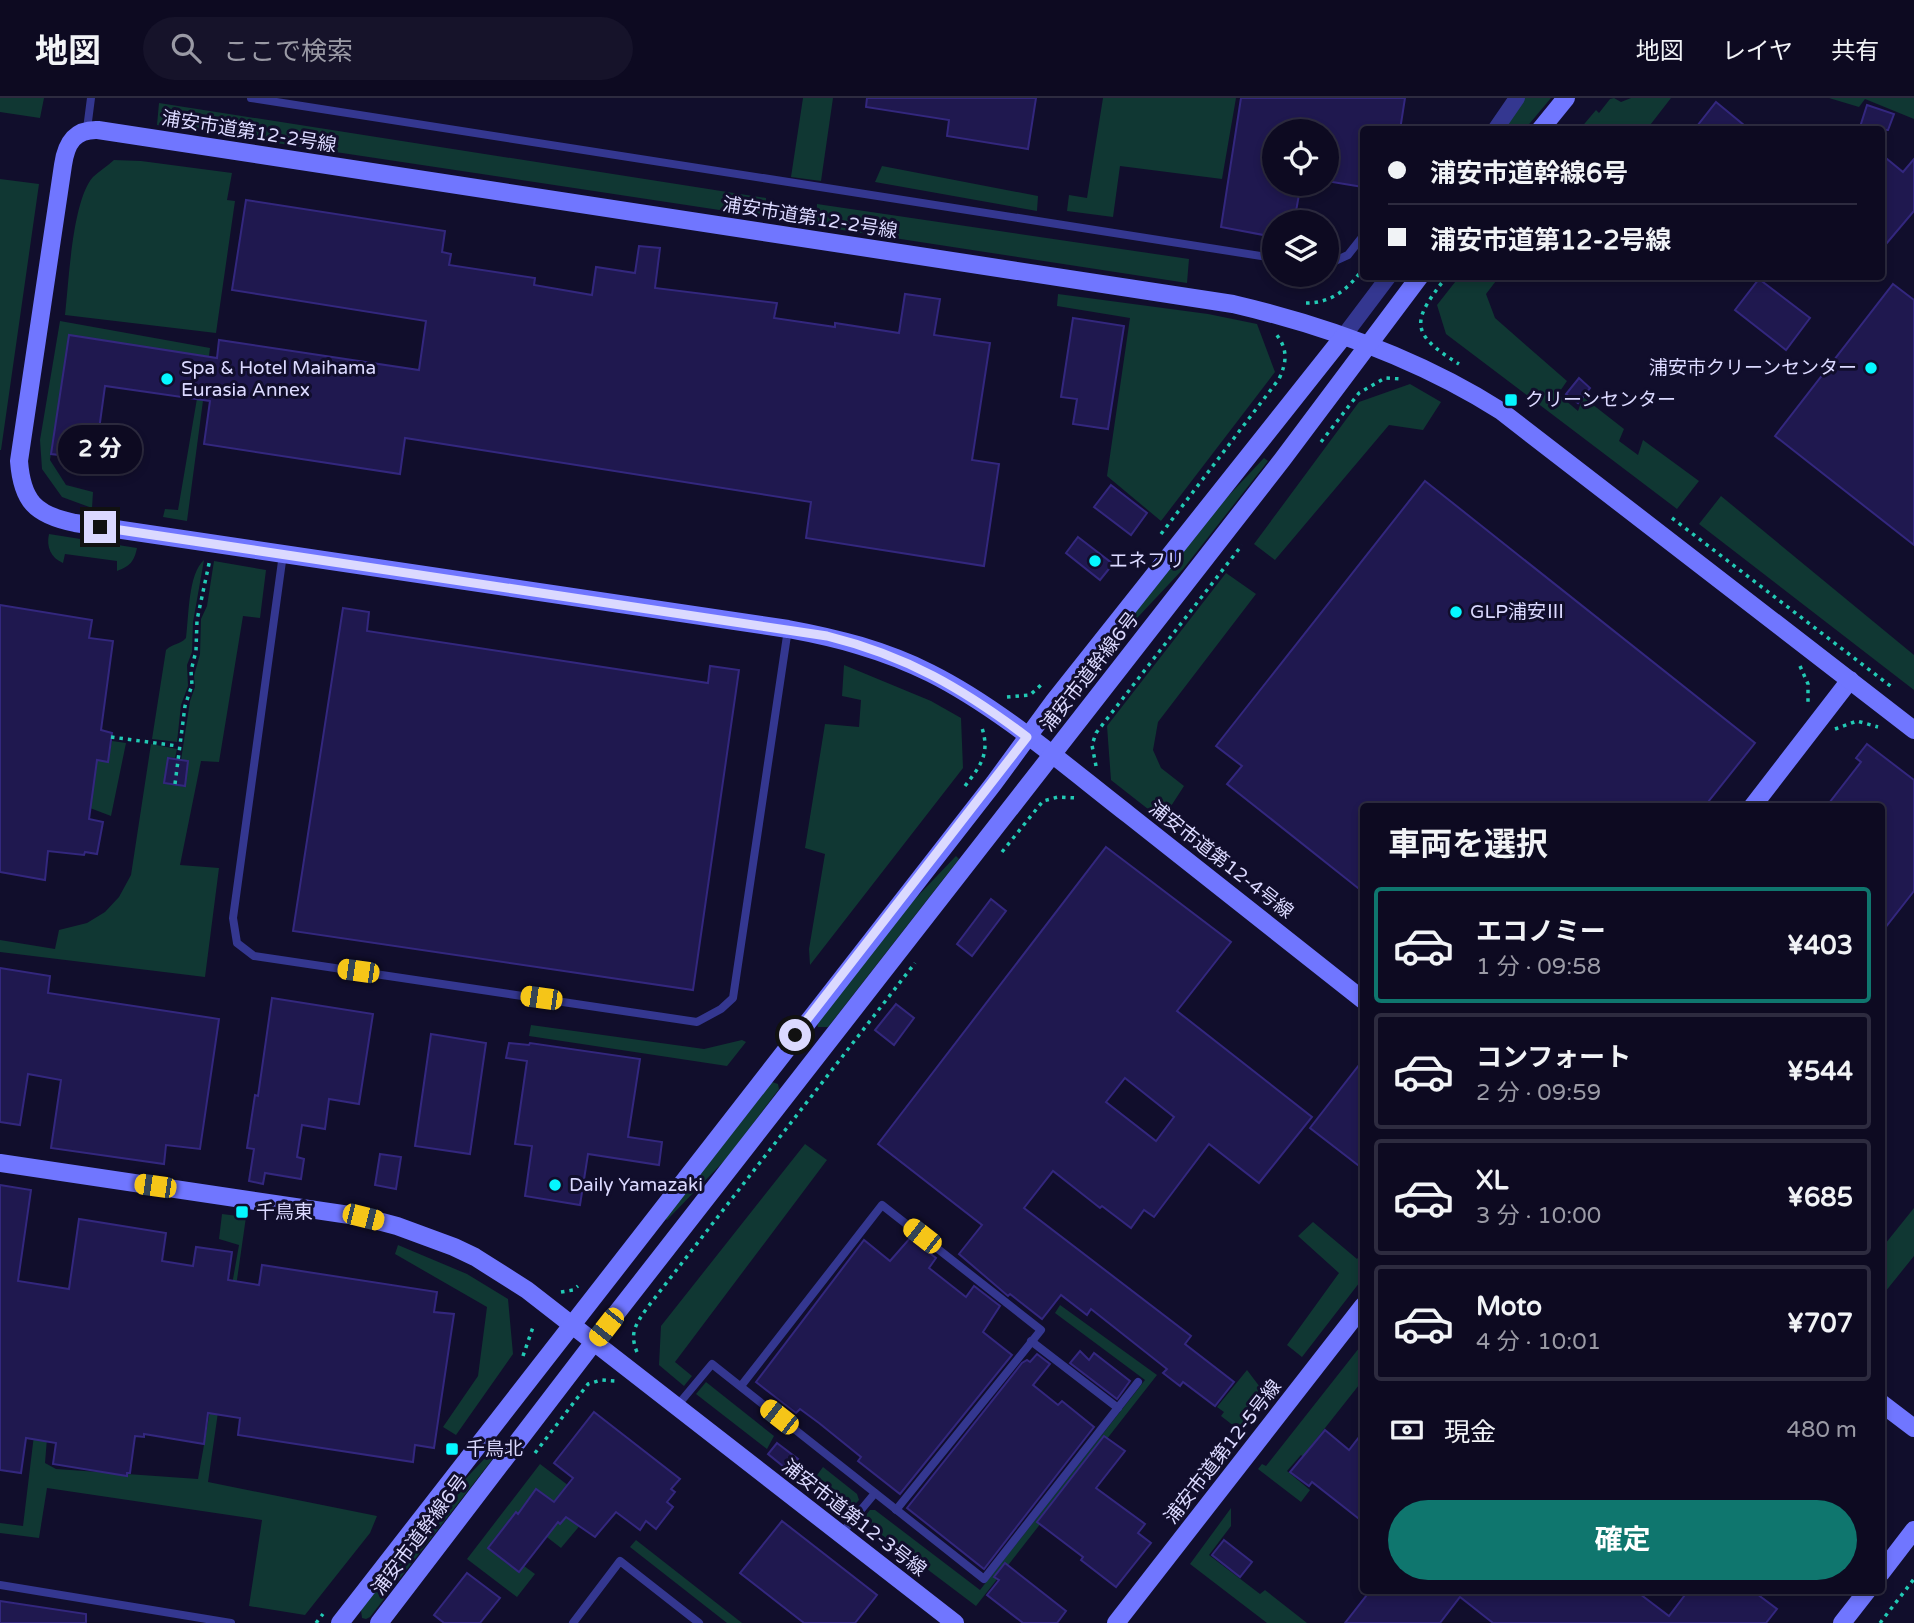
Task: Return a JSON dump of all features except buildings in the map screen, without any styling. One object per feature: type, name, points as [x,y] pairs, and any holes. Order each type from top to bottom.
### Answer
[{"type":"street","points":[[1498,126],[1517,98]]},
{"type":"street","points":[[1543,126],[1566,98]]},
{"type":"street","name":"浦安市道第12-2号線","points":[[87,129],[1233,304],[1274,314],[1401,357],[1446,378],[1501,411],[1914,730]]},
{"type":"street","points":[[87,129],[71,139],[65,150],[19,461],[24,491],[31,503],[41,512],[54,519],[788,629],[855,643],[906,662],[977,699],[1051,755]]},
{"type":"street","name":"浦安市道幹線6号","points":[[340,1623],[1027,737],[1386,280]]},
{"type":"street","name":"浦安市道幹線6号","points":[[379,1623],[594,1342],[1282,460],[1417,280]]},
{"type":"street","points":[[1755,803],[1850,680]]},
{"type":"street","name":"浦安市道第12-4号線","points":[[1051,755],[1360,998]]},
{"type":"street","name":"浦安市道第12-3号線","points":[[0,1163],[337,1213],[397,1226],[475,1257],[527,1290],[955,1623]]},
{"type":"street","name":"浦安市道第12-5号線","points":[[1116,1623],[1360,1310]]},
{"type":"street","points":[[1885,1406],[1914,1429]]},
{"type":"street","points":[[1885,1568],[1914,1530]]},
{"type":"street","points":[[1843,1623],[1865,1594]]},
{"type":"lane","points":[[87,129],[91,98]]},
{"type":"lane","points":[[251,98],[1262,256]]},
{"type":"lane","points":[[1339,259],[1348,255],[1360,240]]},
{"type":"lane","points":[[284,554],[233,918],[237,943],[254,956],[697,1021],[722,1009],[733,998],[788,629]]},
{"type":"lane","points":[[741,1386],[883,1205],[1041,1330],[896,1510]]},
{"type":"lane","points":[[1031,1342],[1118,1408]]},
{"type":"lane","points":[[677,1406],[712,1364],[984,1579],[1138,1382]]},
{"type":"lane","points":[[841,1534],[875,1493]]},
{"type":"lane","points":[[573,1623],[620,1561],[699,1623]]},
{"type":"lane","points":[[0,1585],[231,1623]]},
{"type":"path","points":[[1316,303],[1345,291],[1360,273]]},
{"type":"path","points":[[1422,331],[1420,315],[1444,280]]},
{"type":"path","points":[[1153,544],[1279,379],[1284,369],[1286,354],[1283,342]]},
{"type":"path","points":[[1316,447],[1359,393],[1385,378],[1412,380]]},
{"type":"path","points":[[1092,753],[1097,733],[1249,535]]},
{"type":"path","points":[[175,784],[185,706],[192,685],[197,620],[213,543]]},
{"type":"path","points":[[1799,666],[1808,684],[1808,707],[1805,715]]},
{"type":"path","points":[[1020,698],[1030,695],[1047,678]]},
{"type":"path","points":[[1831,731],[1857,721],[1886,730]]},
{"type":"path","points":[[111,737],[180,746]]},
{"type":"path","points":[[965,786],[984,755],[985,738]]},
{"type":"path","points":[[996,859],[1043,801],[1058,797]]},
{"type":"path","points":[[632,1341],[635,1325],[647,1308],[920,957]]},
{"type":"path","points":[[561,1293],[573,1290],[582,1282]]},
{"type":"path","points":[[530,1338],[533,1327]]},
{"type":"path","points":[[1880,1623],[1914,1579]]},
{"type":"green space","points":[[0,98],[44,98],[40,118],[0,112]]},
{"type":"green space","points":[[803,98],[833,98],[821,181],[791,177]]},
{"type":"green space","points":[[1103,98],[1236,98],[1222,179],[1120,166],[1113,217],[1067,211],[1069,195],[1087,198]]},
{"type":"green space","points":[[1524,98],[1551,98],[1528,126],[1504,126]]},
{"type":"green space","points":[[1631,98],[1671,98],[1649,126],[1583,126],[1596,110],[1599,113],[1610,99],[1621,102]]},
{"type":"green space","points":[[1829,98],[1914,98],[1914,119],[1865,99],[1859,107]]},
{"type":"green space","points":[[159,103],[766,198],[766,217],[157,125]]},
{"type":"green space","points":[[114,160],[232,173],[227,200],[235,201],[216,333],[65,315],[80,204],[93,177]]},
{"type":"green space","points":[[882,166],[1038,196],[1037,211],[875,182]]},
{"type":"green space","points":[[0,179],[39,184],[1,450],[0,450]]},
{"type":"green space","points":[[817,204],[1189,259],[1187,283],[816,226]]},
{"type":"green space","points":[[1457,280],[1497,280],[1486,294],[1495,318],[1567,381],[1558,394],[1578,411],[1583,397],[1624,429],[1619,441],[1638,455],[1643,440],[1699,481],[1677,509],[1446,334],[1437,305]]},
{"type":"green space","points":[[1058,294],[1208,314],[1257,324],[1275,372],[1161,521],[1107,476],[1130,318],[1057,306]]},
{"type":"green space","points":[[60,321],[210,348],[187,521],[163,517],[165,509],[178,510],[201,375],[199,355],[69,335],[50,460],[66,485],[93,492],[92,508],[62,497],[42,469],[40,440]]},
{"type":"green space","points":[[1410,384],[1441,402],[1423,430],[1389,425],[1275,560],[1254,544],[1359,402]]},
{"type":"green space","points":[[1264,458],[1268,461],[1184,568],[1123,633],[1120,630],[1203,523]]},
{"type":"green space","points":[[1721,496],[1914,655],[1914,690],[1699,524]]},
{"type":"green space","points":[[49,534],[137,548],[131,563],[117,571],[117,561],[65,554],[63,563],[50,552]]},
{"type":"green space","points":[[204,560],[193,622],[192,652],[187,665],[188,686],[181,705],[177,742],[152,739],[166,650],[186,638],[192,585]]},
{"type":"green space","points":[[214,561],[266,570],[260,618],[243,616],[219,762],[201,761],[180,865],[219,868],[205,977],[0,952],[0,940],[55,949],[59,930],[87,923],[105,912],[119,897],[131,875],[151,744],[177,749],[175,758],[168,757],[164,783],[185,787],[188,761],[181,760],[200,654],[201,619],[207,606]]},
{"type":"green space","points":[[1226,573],[1256,594],[1158,722],[1153,750],[1161,768],[1184,786],[1162,820],[1111,780],[1107,726]]},
{"type":"green space","points":[[844,665],[931,701],[961,718],[963,768],[810,965],[809,949],[825,854],[805,848],[825,724],[859,727],[861,700],[842,696]]},
{"type":"green space","points":[[112,741],[126,743],[111,816],[90,808],[97,760],[108,761]]},
{"type":"green space","points":[[956,856],[959,859],[828,1027],[818,1027],[817,1023],[894,921]]},
{"type":"green space","points":[[531,1025],[704,1049],[742,1040],[746,1042],[727,1066],[529,1036]]},
{"type":"green space","points":[[772,1082],[778,1084],[779,1089],[727,1158],[667,1220],[664,1218]]},
{"type":"green space","points":[[805,1144],[827,1160],[675,1362],[692,1376],[684,1386],[659,1365],[661,1326]]},
{"type":"green space","points":[[1914,1208],[1914,1256],[1885,1292],[1885,1244]]},
{"type":"green space","points":[[222,1214],[246,1217],[208,1482],[377,1516],[370,1533],[305,1615],[249,1606],[262,1520],[47,1488],[39,1538],[0,1533],[0,1523],[23,1526],[41,1377],[52,1377],[45,1463],[56,1469],[198,1479],[239,1245],[219,1239]]},
{"type":"green space","points":[[1313,1222],[1357,1259],[1360,1255],[1360,1282],[1302,1357],[1287,1345],[1339,1273],[1298,1236]]},
{"type":"green space","points":[[398,1245],[467,1274],[508,1299],[513,1354],[456,1435],[443,1427],[478,1376],[487,1307],[395,1254]]},
{"type":"green space","points":[[1060,1305],[1157,1375],[976,1606],[862,1520],[870,1510],[875,1510],[980,1590],[1145,1380],[1055,1313]]},
{"type":"green space","points":[[1360,1347],[1360,1384],[1310,1447],[1322,1457],[1309,1461],[1301,1455],[1287,1471],[1310,1490],[1301,1502],[1258,1469],[1262,1464],[1266,1466]]},
{"type":"green space","points":[[1247,1370],[1269,1399],[1243,1433],[1221,1416],[1224,1412],[1217,1407]]},
{"type":"green space","points":[[706,1382],[774,1436],[767,1449],[696,1394]]},
{"type":"green space","points":[[502,1440],[505,1443],[370,1617],[362,1618],[361,1610],[442,1504]]},
{"type":"green space","points":[[540,1464],[610,1517],[587,1517],[561,1548],[516,1513],[488,1548],[519,1572],[524,1566],[535,1574],[517,1597],[467,1559]]},
{"type":"green space","points":[[823,1467],[857,1494],[859,1500],[849,1511],[812,1482]]},
{"type":"green space","points":[[1231,1508],[1231,1526],[1209,1555],[1260,1594],[1265,1590],[1307,1623],[1267,1623],[1190,1564]]},
{"type":"green space","points":[[636,1540],[742,1623],[727,1623],[630,1547]]},
{"type":"place","name":"浦安市クリーンセンター","points":[[1871,368]]},
{"type":"place","name":"Spa & Hotel Maihama Eurasia Annex","points":[[167,379]]},
{"type":"place","name":"クリーンセンター","points":[[1511,400]]},
{"type":"place","name":"エネフリ","points":[[1095,561]]},
{"type":"place","name":"GLP浦安Ⅲ","points":[[1456,612]]},
{"type":"place","name":"Daily Yamazaki","points":[[555,1185]]},
{"type":"place","name":"千鳥東","points":[[242,1212]]},
{"type":"place","name":"千鳥北","points":[[452,1449]]},
{"type":"route","points":[[100,527],[827,636],[855,643],[906,662],[977,699],[1027,737],[994,783],[795,1035]]}]
